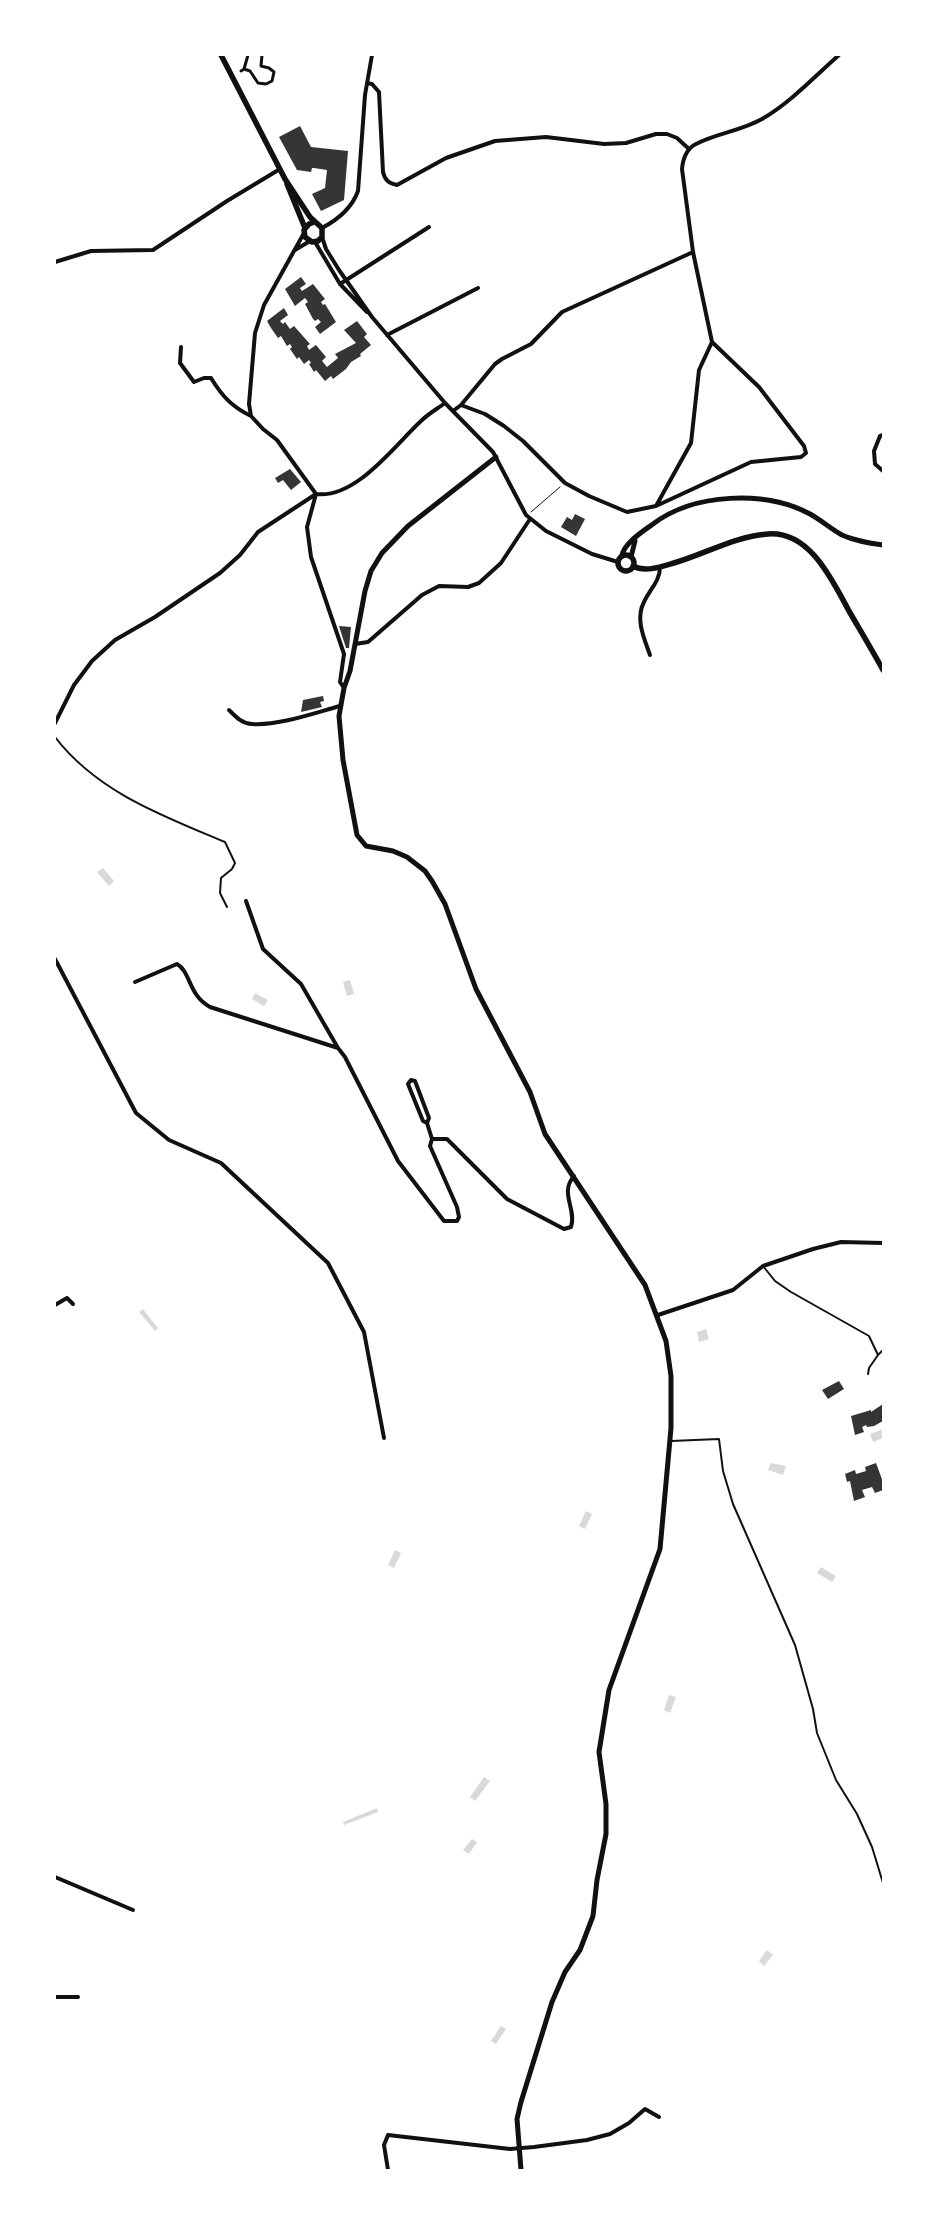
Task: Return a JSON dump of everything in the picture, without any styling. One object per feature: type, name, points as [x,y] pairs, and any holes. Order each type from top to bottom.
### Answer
[{"type":"main road","points":[[221,55],[285,179],[314,222],[322,228],[322,237],[312,241],[304,231],[285,179]]},
{"type":"main road","points":[[304,231],[309,224],[314,222]]},
{"type":"main road","points":[[633,566],[642,569],[660,567],[749,537],[769,534],[786,536],[799,543],[825,568],[883,670]]},
{"type":"main road","points":[[626,555],[631,557],[633,566],[630,569],[623,570],[620,559],[626,555]]},
{"type":"street","points":[[248,55],[243,70],[250,71],[258,83],[266,84],[272,81],[274,72],[261,66],[262,55]]},
{"type":"street","points":[[322,228],[347,210],[354,202],[358,191],[367,83],[372,55]]},
{"type":"street","points":[[461,405],[485,414],[504,426],[523,441],[565,483],[627,512],[656,506],[751,462],[802,457],[806,453],[804,446],[758,387],[712,342],[693,252],[682,169],[683,159],[689,149],[697,143],[744,128],[762,119],[779,107],[839,55]]},
{"type":"street","points":[[367,83],[372,84],[379,92],[382,172],[390,184],[397,185],[446,158],[495,141],[546,137],[604,144],[626,143],[656,134],[667,134],[677,138],[689,149]]},
{"type":"street","points":[[55,262],[91,251],[153,250],[280,169]]},
{"type":"street","points":[[340,284],[429,227]]},
{"type":"street","points":[[252,416],[249,404],[255,333],[264,305],[304,231]]},
{"type":"street","points":[[322,237],[326,248],[372,317],[445,403],[484,440],[496,457],[522,509],[530,519],[546,531],[592,554],[620,559],[627,546],[657,521],[684,508],[719,499],[742,498],[770,501],[798,509],[810,514],[843,536],[860,542],[883,545]]},
{"type":"street","points":[[291,254],[312,241],[340,284],[372,317]]},
{"type":"street","points":[[453,410],[461,405],[495,364],[502,358],[531,344],[562,312],[693,252]]},
{"type":"street","points":[[387,335],[478,288]]},
{"type":"street","points":[[656,506],[690,443],[699,370],[712,342]]},
{"type":"street","points":[[182,347],[180,363],[194,382],[210,378],[222,396],[237,409],[252,416],[263,429],[277,440],[316,494]]},
{"type":"street","points":[[55,723],[74,685],[92,661],[115,640],[155,617],[220,573],[240,554],[258,532],[316,494],[327,496],[339,492],[375,469],[421,421],[445,403]]},
{"type":"street","points":[[883,435],[880,436],[874,451],[875,464],[883,471]]},
{"type":"street","points":[[496,457],[408,526],[382,553],[371,572],[364,591],[355,644],[339,716],[343,760],[356,836],[366,846],[393,851],[407,857],[425,871],[432,881],[445,904],[476,988],[530,1092],[545,1134],[645,1285],[658,1315],[666,1341],[671,1376],[671,1428],[660,1549],[610,1690],[599,1752],[606,1804],[606,1834],[596,1880],[593,1916],[588,1934],[565,1972],[542,2031],[517,2119],[521,2170]]},
{"type":"street","points":[[316,494],[307,527],[311,557],[342,644],[344,662],[340,682],[344,688]]},
{"type":"street","points":[[355,644],[368,642],[422,595],[439,586],[468,587],[479,583],[501,564],[530,519]]},
{"type":"street","points":[[631,557],[632,547],[636,538]]},
{"type":"street","points":[[650,655],[640,626],[642,603],[659,578],[660,567]]},
{"type":"street","points":[[229,710],[238,719],[250,725],[275,722],[340,706]]},
{"type":"street","points":[[246,901],[263,949],[301,984],[345,1057],[398,1161],[444,1221],[457,1221],[460,1216],[457,1207],[430,1146],[432,1139],[428,1123],[429,1118],[415,1081],[411,1080],[408,1084],[423,1121],[428,1123]]},
{"type":"street","points":[[55,959],[136,1113],[170,1140],[221,1163],[328,1264],[364,1332],[384,1438]]},
{"type":"street","points":[[135,982],[176,964],[182,967],[194,994],[200,1002],[210,1008],[338,1048]]},
{"type":"street","points":[[432,1139],[446,1139],[507,1199],[564,1230],[571,1227],[573,1221],[567,1189],[568,1183],[574,1176]]},
{"type":"street","points":[[658,1315],[733,1290],[763,1266],[841,1242],[883,1243]]},
{"type":"street","points":[[55,1305],[67,1298],[73,1304]]},
{"type":"street","points":[[55,1877],[133,1910]]},
{"type":"street","points":[[55,1997],[78,1997]]},
{"type":"street","points":[[388,2170],[384,2145],[388,2135],[519,2148],[587,2140],[610,2134],[630,2123],[645,2109],[659,2117]]},
{"type":"lane","points":[[55,737],[96,779],[159,816],[225,842],[234,863],[232,870],[221,878],[220,893],[227,907]]},
{"type":"lane","points":[[763,1266],[775,1281],[791,1292],[869,1336],[878,1355]]},
{"type":"lane","points":[[868,1374],[869,1368],[883,1350]]},
{"type":"lane","points":[[669,1442],[719,1439],[723,1471],[733,1504],[795,1645],[813,1709],[817,1733],[836,1780],[857,1814],[872,1846],[883,1882]]},
{"type":"path","points":[[532,510],[546,496],[565,483]]},
{"type":"shaded area","points":[[103,868],[114,881],[109,886],[97,872]]},
{"type":"shaded area","points":[[350,980],[354,994],[347,996],[343,982]]},
{"type":"shaded area","points":[[255,993],[268,1000],[264,1006],[252,999]]},
{"type":"shaded area","points":[[143,1309],[158,1328],[155,1331],[139,1312]]},
{"type":"shaded area","points":[[706,1329],[709,1339],[699,1342],[697,1332]]},
{"type":"shaded area","points":[[883,1429],[883,1438],[873,1442],[870,1434]]},
{"type":"shaded area","points":[[771,1463],[786,1466],[783,1475],[768,1470]]},
{"type":"shaded area","points":[[586,1511],[592,1514],[585,1529],[579,1526]]},
{"type":"shaded area","points":[[395,1550],[401,1553],[394,1568],[388,1565]]},
{"type":"shaded area","points":[[821,1567],[836,1576],[832,1582],[817,1573]]},
{"type":"shaded area","points":[[669,1695],[676,1697],[670,1713],[664,1710]]},
{"type":"shaded area","points":[[484,1777],[490,1781],[475,1801],[470,1797]]},
{"type":"shaded area","points":[[377,1808],[378,1812],[344,1825],[343,1822]]},
{"type":"shaded area","points":[[472,1839],[477,1842],[469,1854],[463,1850]]},
{"type":"shaded area","points":[[767,1950],[773,1955],[764,1966],[759,1961]]},
{"type":"shaded area","points":[[501,2026],[506,2029],[496,2044],[491,2041]]},
{"type":"building","points":[[300,126],[311,147],[348,151],[344,200],[321,211],[312,194],[325,188],[327,170],[312,168],[311,172],[297,170],[279,137]]},
{"type":"building","points":[[301,277],[306,284],[300,288],[302,291],[313,284],[325,299],[321,302],[323,305],[325,304],[336,322],[320,334],[315,327],[321,322],[318,319],[315,321],[313,319],[305,304],[308,302],[305,298],[295,306],[285,289]]},
{"type":"building","points":[[284,308],[288,315],[280,321],[283,324],[285,322],[290,329],[294,326],[310,344],[307,346],[309,350],[316,345],[326,357],[322,361],[327,367],[338,358],[335,354],[356,343],[344,330],[357,321],[367,334],[364,337],[371,345],[360,354],[361,356],[351,362],[346,369],[333,379],[331,376],[325,381],[316,370],[314,372],[309,364],[311,363],[309,360],[304,364],[299,357],[297,359],[290,349],[292,347],[290,344],[287,346],[281,336],[278,338],[267,321]]},
{"type":"building","points":[[290,469],[301,482],[291,490],[283,480],[278,483],[275,478]]},
{"type":"building","points":[[575,514],[585,519],[576,536],[561,527],[567,517],[572,520]]},
{"type":"building","points":[[339,626],[351,627],[349,648],[346,648]]},
{"type":"building","points":[[323,696],[324,701],[320,702],[322,707],[301,712],[303,700]]},
{"type":"building","points":[[839,1381],[844,1389],[828,1399],[822,1390]]},
{"type":"building","points":[[883,1404],[883,1421],[874,1426],[867,1427],[866,1425],[862,1427],[864,1432],[855,1435],[851,1416],[871,1410],[871,1412]]},
{"type":"building","points":[[876,1463],[883,1482],[883,1490],[875,1493],[872,1487],[862,1490],[865,1497],[854,1501],[850,1481],[847,1482],[845,1474],[855,1470],[856,1474],[866,1471],[865,1467]]}]
